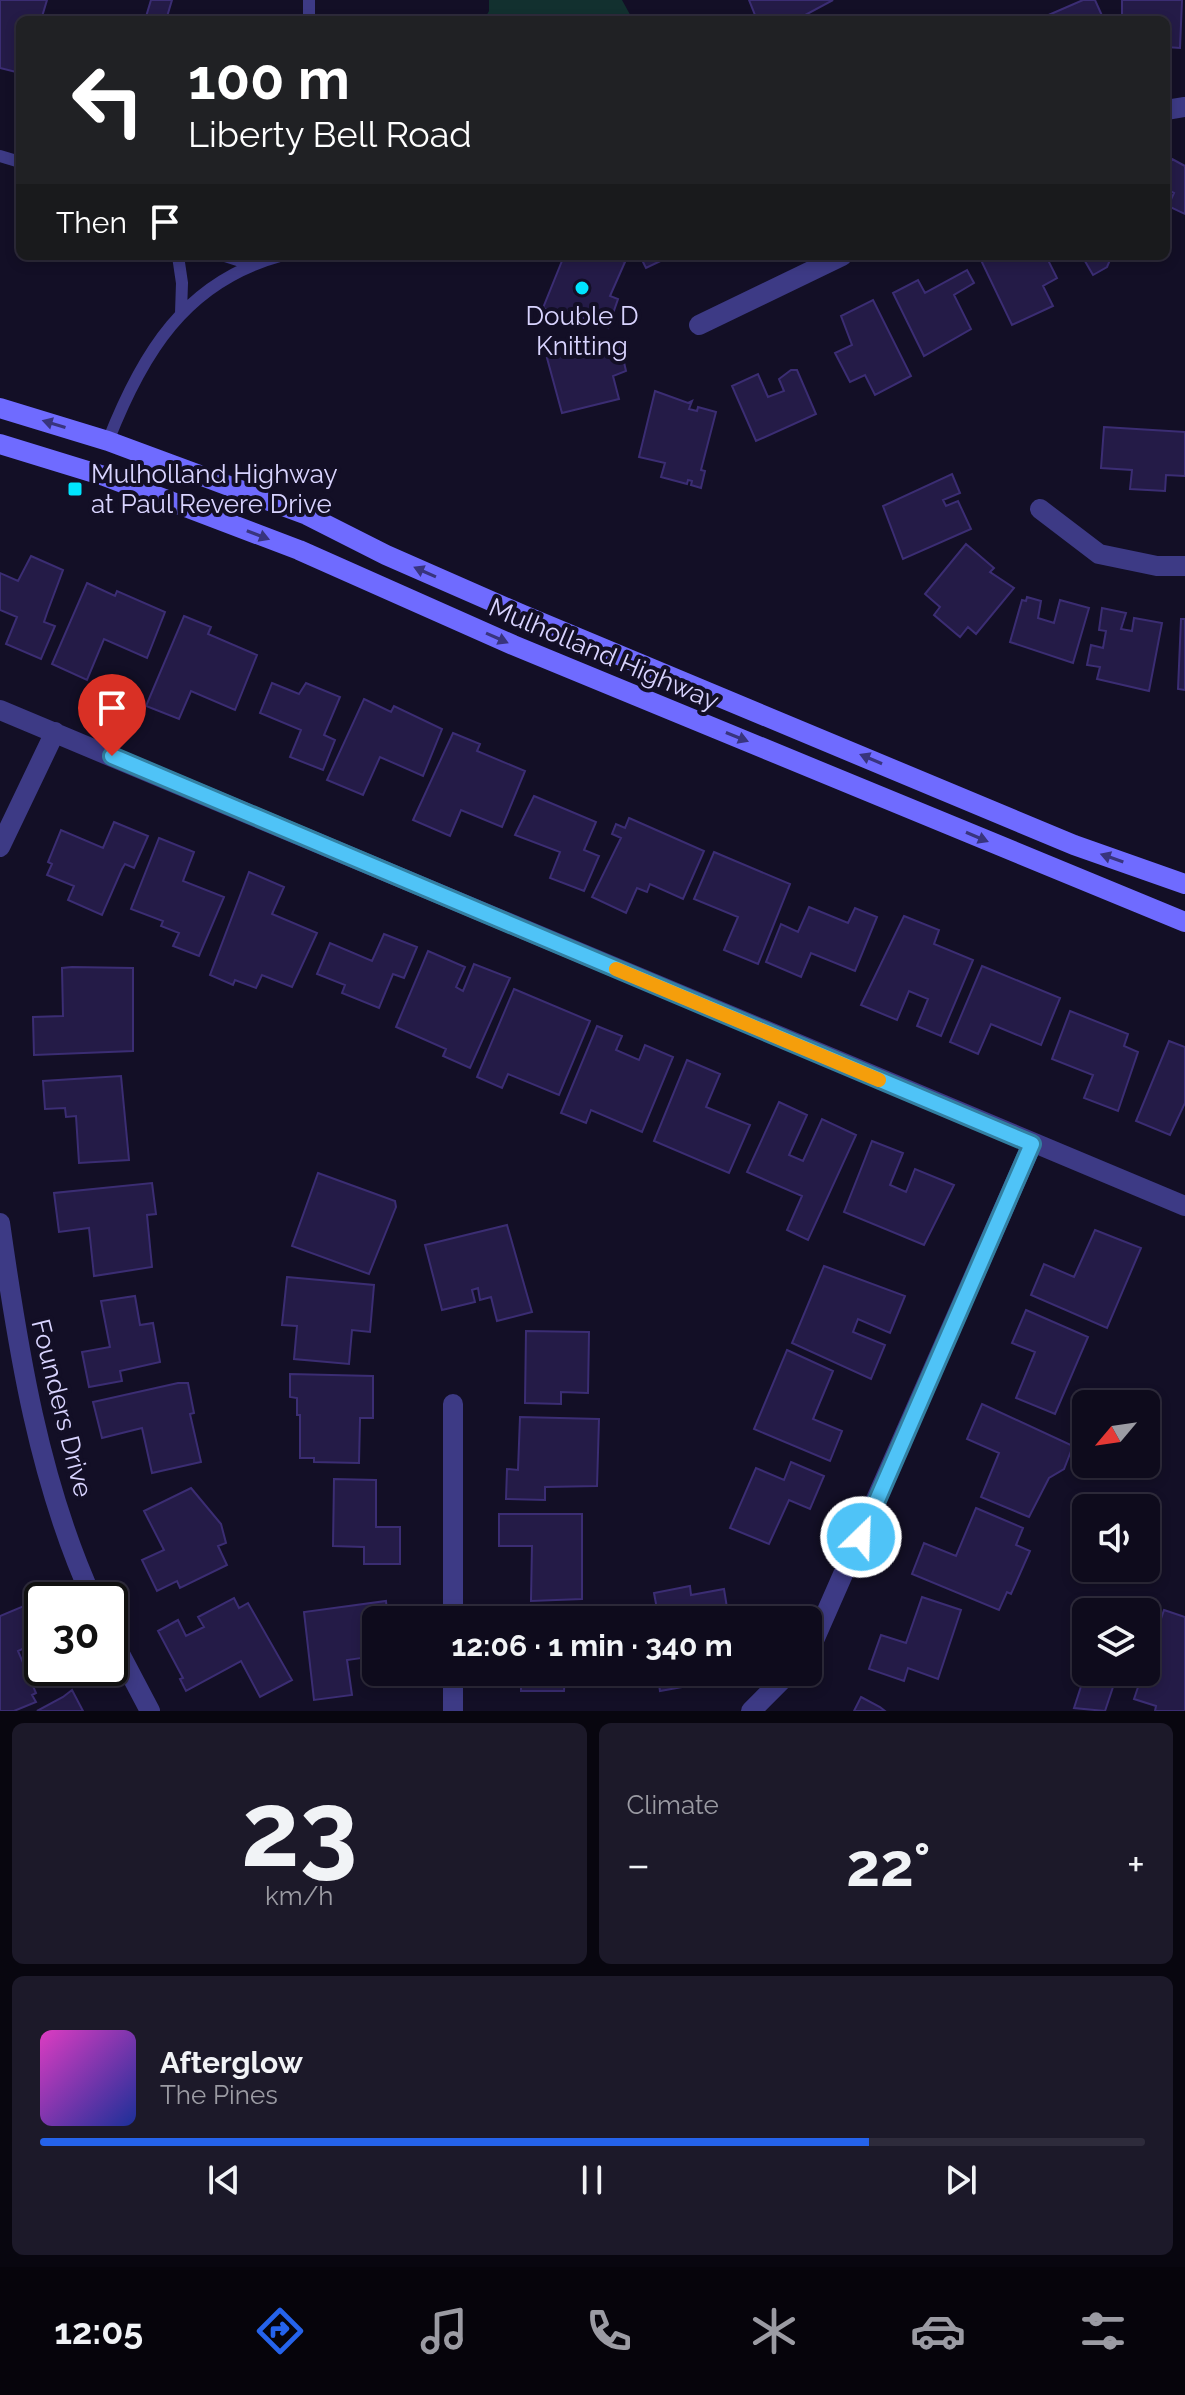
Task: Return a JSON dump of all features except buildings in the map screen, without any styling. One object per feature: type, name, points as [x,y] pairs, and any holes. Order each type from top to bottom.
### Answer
[{"type":"main road","name":"Mulholland Highway","points":[[0,408],[108,441],[307,515],[386,555],[523,615],[1074,845],[1185,884]]},
{"type":"main road","name":"Mulholland Highway","points":[[0,444],[104,476],[299,550],[513,645],[1185,922]]},
{"type":"street","points":[[699,325],[834,260]]},
{"type":"street","points":[[1040,509],[1099,554],[1157,566],[1185,566]]},
{"type":"street","points":[[0,710],[1185,1206]]},
{"type":"street","points":[[0,847],[55,732]]},
{"type":"street","points":[[822,1622],[1032,1144]]},
{"type":"street","name":"Founders Drive","points":[[0,1223],[14,1322],[42,1454],[85,1582]]},
{"type":"street","points":[[453,1404],[453,1606]]},
{"type":"street","points":[[128,1669],[150,1711]]},
{"type":"street","points":[[453,1686],[453,1711]]},
{"type":"street","points":[[751,1711],[776,1686]]},
{"type":"lane","points":[[179,260],[181,313]]},
{"type":"lane","points":[[238,260],[250,264]]},
{"type":"lane","points":[[108,441],[142,365],[181,313],[250,264],[265,260]]},
{"type":"green space","points":[[489,0],[622,0],[631,16],[486,16]]},
{"type":"slow traffic","points":[[616,969],[879,1080]]},
{"type":"place","name":"Double D Knitting","points":[[582,288]]},
{"type":"place","name":"Mulholland Highway at Paul Revere Drive","points":[[75,489]]},
{"type":"route","points":[[112,756],[1032,1144],[861,1537]]}]
